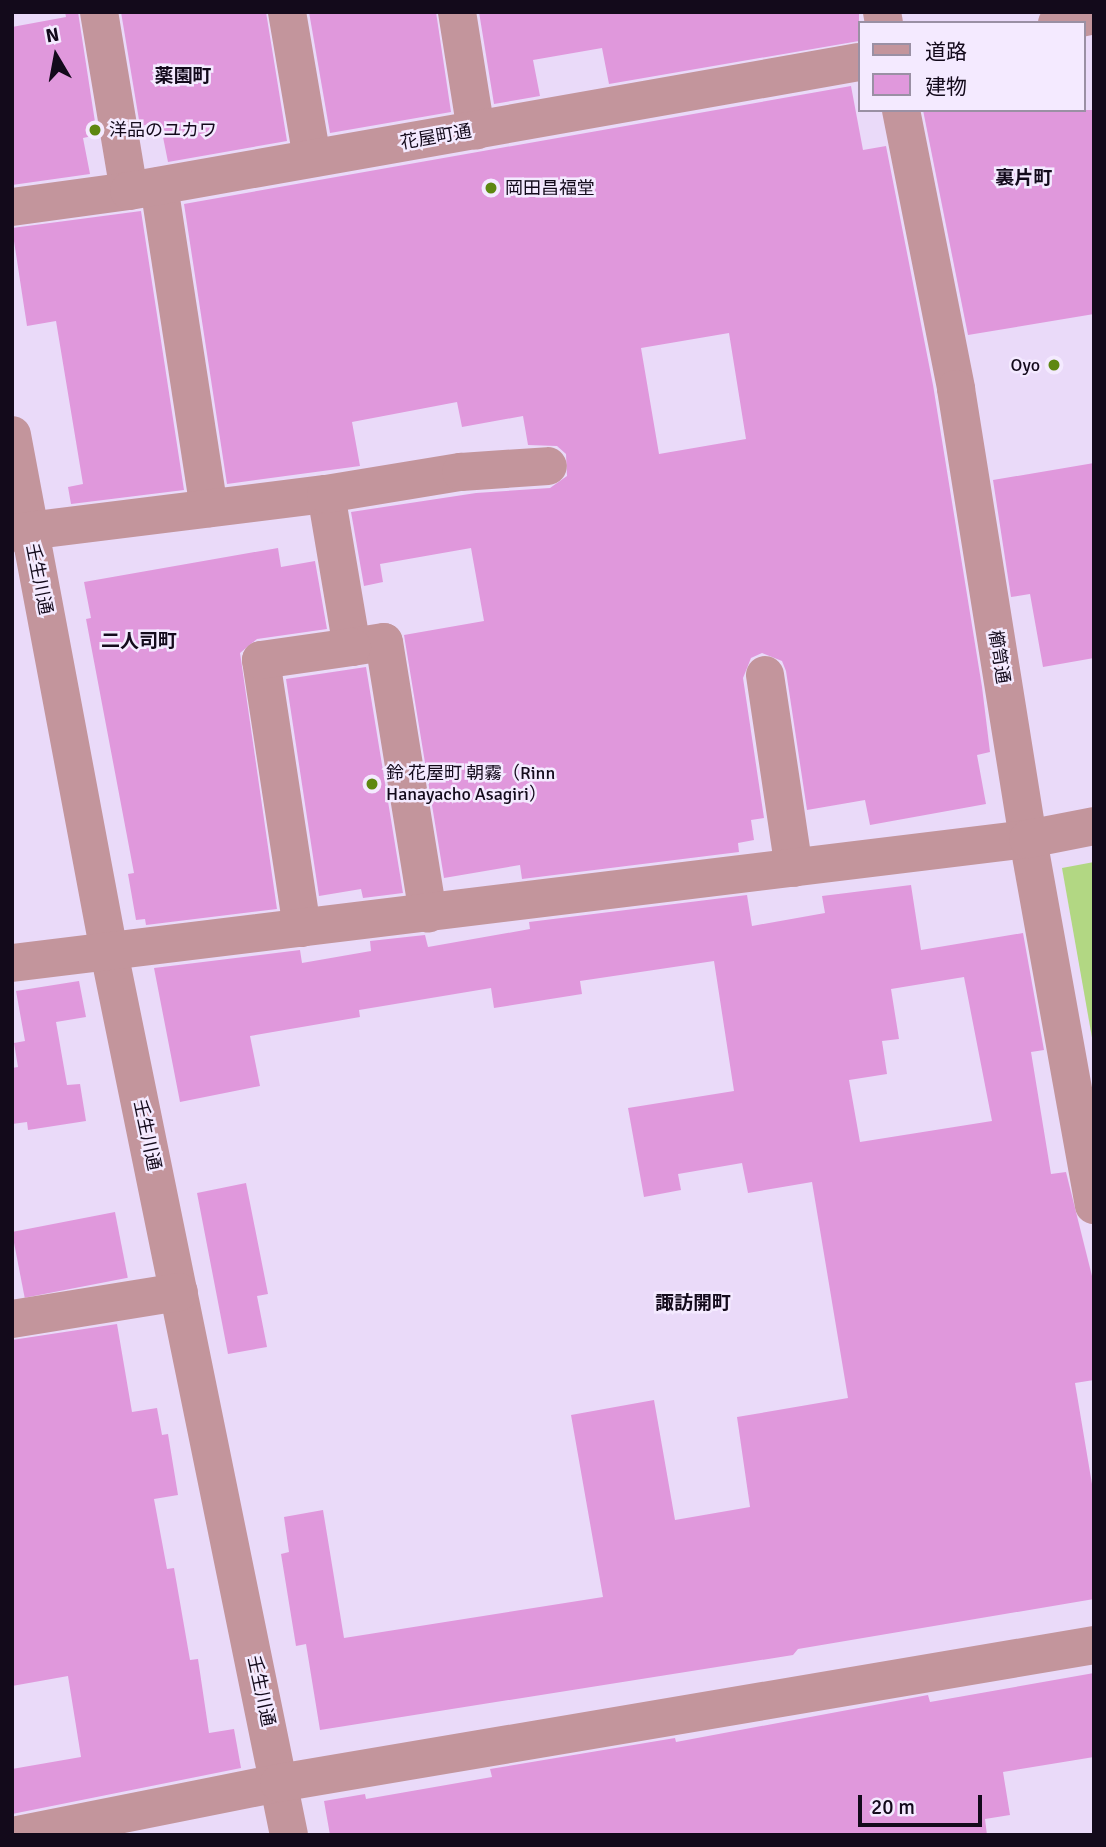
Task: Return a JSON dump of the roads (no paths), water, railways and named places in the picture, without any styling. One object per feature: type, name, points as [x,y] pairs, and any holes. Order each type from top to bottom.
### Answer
[{"type":"street","points":[[99,12],[144,188],[209,509]]},
{"type":"street","points":[[287,12],[312,159]]},
{"type":"street","points":[[457,12],[476,130]]},
{"type":"street","points":[[1066,21],[1094,15]]},
{"type":"street","name":"花屋町通","points":[[12,207],[144,188],[858,62]]},
{"type":"street","name":"櫛笥通","points":[[901,112],[956,389],[1028,839],[1094,1205]]},
{"type":"street","name":"壬生川通","points":[[12,435],[21,531],[289,1835]]},
{"type":"street","points":[[21,531],[326,494],[461,472],[548,466]]},
{"type":"street","points":[[326,494],[352,647]]},
{"type":"street","points":[[302,928],[261,660],[384,642],[428,913]]},
{"type":"street","points":[[765,675],[794,868]]},
{"type":"street","points":[[12,963],[1028,839],[1094,826]]},
{"type":"street","points":[[12,1319],[179,1292]]},
{"type":"street","points":[[18,1835],[279,1783],[1094,1645]]},
{"type":"place","name":"洋品のユカワ","points":[[95,130]]},
{"type":"place","name":"岡田昌福堂","points":[[491,188]]},
{"type":"place","name":"Oyo","points":[[1054,365]]},
{"type":"place","name":"鈴 花屋町 朝霧（Rinn Hanayacho Asagiri）","points":[[372,784]]},
{"type":"district","name":"薬園町","points":[[183,77]]},
{"type":"district","name":"裏片町","points":[[1024,179]]},
{"type":"district","name":"二人司町","points":[[139,642]]},
{"type":"district","name":"諏訪開町","points":[[693,1304]]}]
